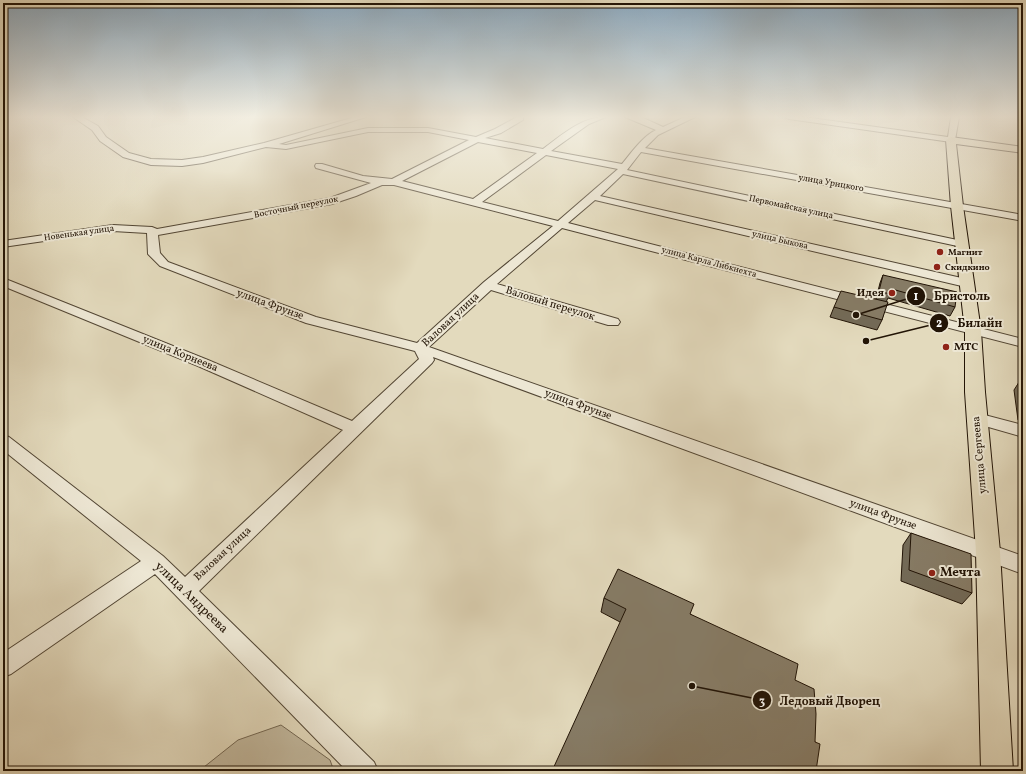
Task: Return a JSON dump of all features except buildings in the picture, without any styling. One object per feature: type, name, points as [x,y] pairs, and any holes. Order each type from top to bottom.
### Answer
[{"type":"main road","name":"улица Сергеева","points":[[952,153],[966,283],[973,331],[977,418],[988,552],[997,771]]},
{"type":"street","points":[[123,153],[151,162],[182,163],[232,153]]},
{"type":"street","name":"Восточный переулок","points":[[152,233],[332,201],[381,182],[394,182],[453,153]]},
{"type":"street","points":[[475,202],[542,153]]},
{"type":"street","name":"Первомайская улица","points":[[549,153],[962,244]]},
{"type":"street","name":"Валовая улица","points":[[185,590],[427,360],[420,348],[488,285],[593,197],[623,169],[636,153]]},
{"type":"street","name":"улица Урицкого","points":[[662,153],[1023,218]]},
{"type":"street","points":[[319,166],[362,179],[381,182]]},
{"type":"street","name":"улица Карла Либкнехта","points":[[394,182],[1023,343]]},
{"type":"street","name":"улица Быкова","points":[[593,197],[966,283]]},
{"type":"street","name":"Новенькая улица","points":[[3,244],[113,228],[152,230],[152,233]]},
{"type":"street","name":"улица Фрунзе","points":[[152,233],[154,254],[164,264],[188,274],[311,320],[420,348],[1023,565]]},
{"type":"street","name":"улица Корнеева","points":[[3,282],[204,363],[355,430]]},
{"type":"street","name":"Валовый переулок","points":[[488,285],[613,322]]},
{"type":"street","points":[[977,418],[1023,431]]},
{"type":"street","name":"улица Андреева","points":[[3,441],[156,562],[365,771]]},
{"type":"street","points":[[3,666],[156,562]]},
{"type":"shaded area","points":[[281,725],[330,760],[334,771],[199,771],[238,740]]},
{"type":"place","name":"Магнит","points":[[940,252]]},
{"type":"place","name":"Скидкино","points":[[937,267]]},
{"type":"place","name":"Идея","points":[[892,293]]},
{"type":"place","name":"Бристоль","points":[[856,315]]},
{"type":"place","name":"Билайн","points":[[866,341]]},
{"type":"place","name":"МТС","points":[[946,347]]},
{"type":"place","name":"Мечта","points":[[932,573]]},
{"type":"place","name":"Ледовый Дворец","points":[[692,686]]}]
